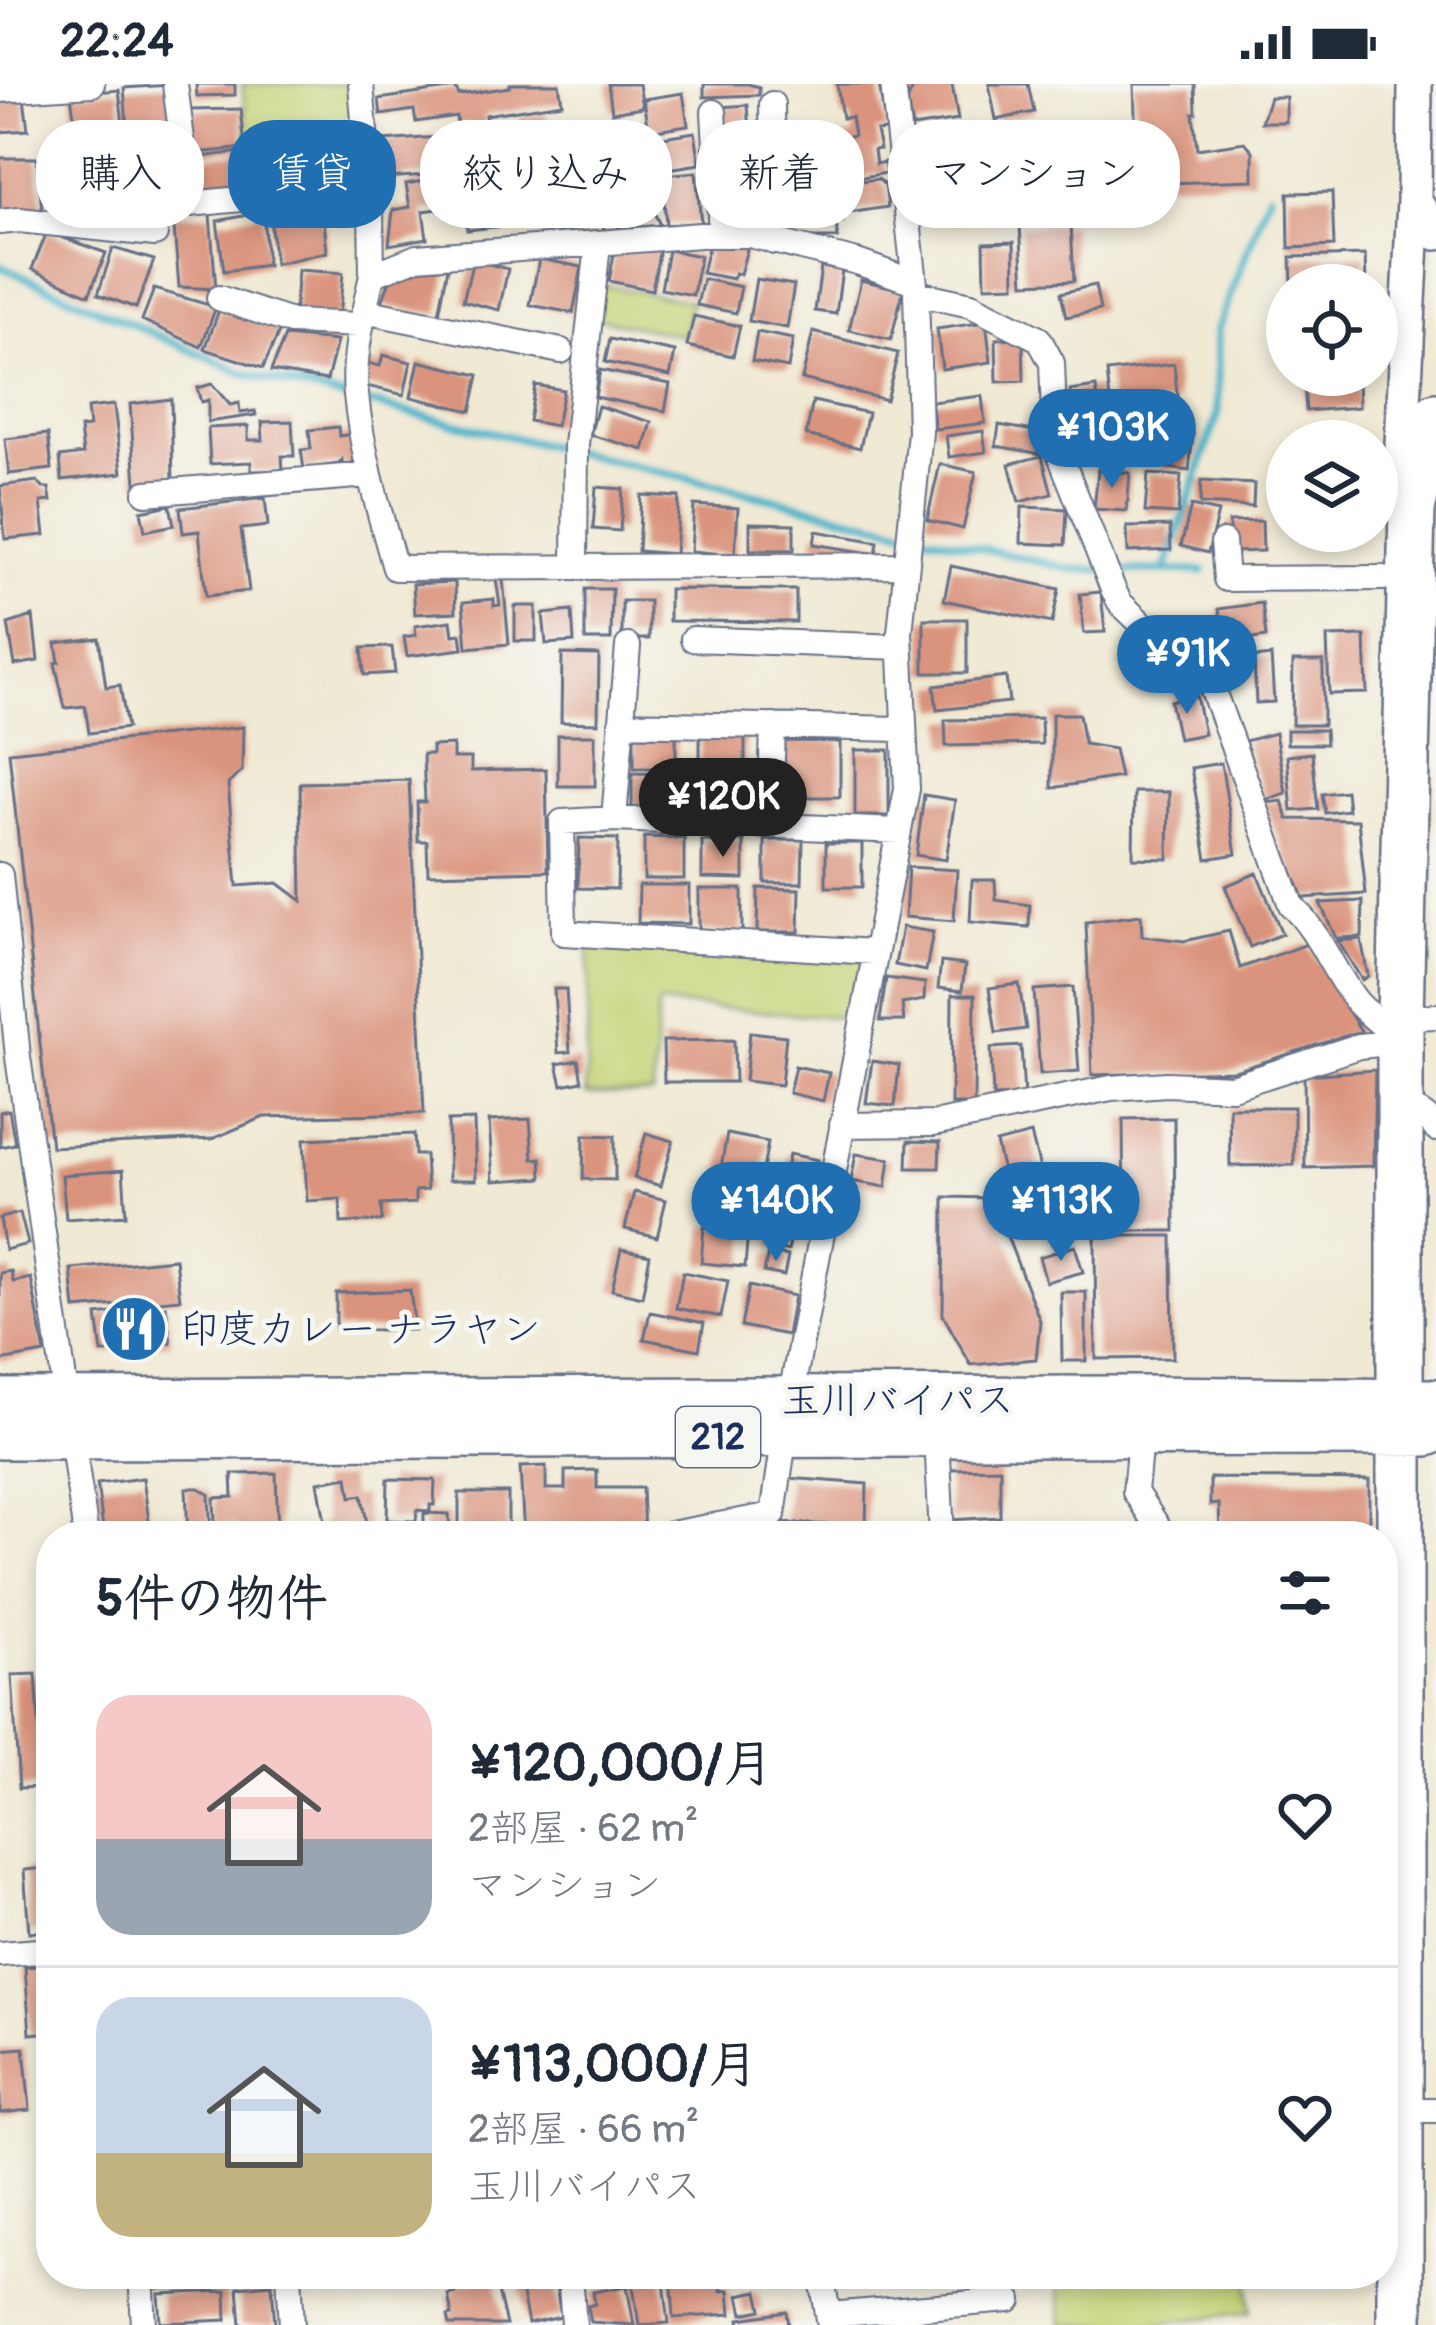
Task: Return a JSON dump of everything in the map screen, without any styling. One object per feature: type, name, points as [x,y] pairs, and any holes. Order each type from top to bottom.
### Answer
[{"type":"highway","points":[[1400,2325],[1419,1418],[1418,1118],[1404,1024],[1409,584],[1412,509],[1436,416]]},
{"type":"highway","name":"玉川バイパス","points":[[0,1402],[71,1419]]},
{"type":"highway","name":"玉川バイパス","points":[[787,1419],[937,1436],[1143,1417]]},
{"type":"highway","name":"玉川バイパス","points":[[0,1436],[71,1419],[1419,1418]]},
{"type":"street","points":[[0,90],[92,84]]},
{"type":"street","points":[[175,84],[190,204],[228,200]]},
{"type":"street","points":[[361,84],[372,275],[363,318],[357,402],[369,475],[395,568],[908,556]]},
{"type":"street","points":[[893,84],[897,120]]},
{"type":"street","points":[[1412,509],[1402,444],[1415,84]]},
{"type":"street","points":[[772,104],[774,242]]},
{"type":"street","points":[[714,112],[721,235]]},
{"type":"street","points":[[1414,201],[1436,233]]},
{"type":"street","points":[[0,222],[155,234]]},
{"type":"street","points":[[774,1521],[787,1419],[907,789],[901,647],[920,432],[908,228]]},
{"type":"street","points":[[372,275],[416,257],[750,235],[857,262],[971,305],[1039,339],[1052,363],[1055,442],[1120,604],[1160,641],[1207,674],[1291,905],[1307,920],[1359,1004],[1404,1024]]},
{"type":"street","points":[[575,567],[577,451],[598,245]]},
{"type":"street","points":[[219,298],[291,322],[363,318],[561,352]]},
{"type":"street","points":[[146,493],[369,475]]},
{"type":"street","points":[[1223,542],[1226,579],[1409,584]]},
{"type":"street","points":[[693,638],[901,647]]},
{"type":"street","points":[[614,820],[628,646]]},
{"type":"street","points":[[621,723],[903,729]]},
{"type":"street","points":[[770,826],[773,726]]},
{"type":"street","points":[[874,952],[564,933],[562,822],[899,832]]},
{"type":"street","points":[[0,875],[9,1057],[84,1521]]},
{"type":"street","points":[[842,1125],[934,1124],[1111,1088],[1168,1084],[1232,1088],[1358,1046],[1404,1024]]},
{"type":"street","points":[[1143,1417],[1135,1492],[1154,1521]]},
{"type":"street","points":[[937,1436],[941,1521]]},
{"type":"street","points":[[0,1954],[36,1951]]},
{"type":"street","points":[[143,2289],[144,2325]]},
{"type":"street","points":[[290,2289],[292,2325]]},
{"type":"street","points":[[571,2289],[574,2325]]},
{"type":"street","points":[[824,2289],[829,2320],[1010,2300]]},
{"type":"green space","points":[[242,84],[357,84],[361,120],[246,120]]},
{"type":"green space","points":[[602,285],[691,301],[684,336],[596,318]]},
{"type":"green space","points":[[589,942],[864,959],[851,1018],[658,1004],[653,1094],[586,1095]]},
{"type":"green space","points":[[1059,2289],[1249,2289],[1251,2312],[1149,2325],[1063,2325]]},
{"type":"building","points":[[196,84],[235,84],[235,95],[197,96]]},
{"type":"building","points":[[559,84],[562,103],[485,115],[486,120],[456,120],[456,116],[416,122],[414,110],[381,115],[379,99],[455,88],[459,95]]},
{"type":"building","points":[[608,84],[639,84],[643,107],[612,112]]},
{"type":"building","points":[[704,84],[748,84],[759,87],[759,95],[704,97]]},
{"type":"building","points":[[837,84],[879,84],[886,130],[876,131],[880,149],[874,150],[876,164],[884,162],[886,173],[864,177],[864,120],[842,118]]},
{"type":"building","points":[[915,84],[952,84],[958,120],[911,120],[907,101]]},
{"type":"building","points":[[989,84],[1028,84],[1034,112],[996,120]]},
{"type":"building","points":[[1134,84],[1195,84],[1197,149],[1245,142],[1253,151],[1253,180],[1180,183],[1180,120],[1135,120]]},
{"type":"building","points":[[170,85],[172,120],[127,120],[124,88]]},
{"type":"building","points":[[119,90],[123,120],[74,120],[71,94]]},
{"type":"building","points":[[683,93],[688,125],[672,127],[672,120],[647,120],[644,99]]},
{"type":"building","points":[[1270,97],[1286,97],[1286,122],[1262,122]]},
{"type":"building","points":[[24,98],[28,130],[0,132],[0,99]]},
{"type":"building","points":[[748,105],[749,120],[722,120],[721,107]]},
{"type":"building","points":[[241,109],[242,120],[228,120],[228,150],[204,152],[204,120],[191,120],[190,110]]},
{"type":"building","points":[[546,115],[546,120],[520,120]]},
{"type":"building","points":[[695,132],[696,165],[672,168],[672,136]]},
{"type":"building","points":[[420,138],[420,176],[396,177],[396,140]]},
{"type":"building","points":[[228,154],[228,195],[204,198],[204,157]]},
{"type":"building","points":[[0,158],[36,158],[36,211],[0,216]]},
{"type":"building","points":[[696,172],[696,223],[672,225],[672,174]]},
{"type":"building","points":[[878,179],[885,185],[888,207],[864,211],[864,181]]},
{"type":"building","points":[[420,182],[420,228],[426,228],[427,238],[389,245],[396,209],[410,207],[406,184]]},
{"type":"building","points":[[1332,192],[1334,246],[1289,248],[1288,193]]},
{"type":"building","points":[[204,214],[210,214],[216,289],[179,287],[174,228],[204,228]]},
{"type":"building","points":[[228,219],[228,228],[264,228],[267,265],[224,271],[217,221]]},
{"type":"building","points":[[271,228],[325,228],[327,252],[275,264]]},
{"type":"building","points":[[559,228],[604,228],[604,232],[560,235]]},
{"type":"building","points":[[791,228],[837,228],[838,238],[792,238]]},
{"type":"building","points":[[1020,228],[1071,228],[1074,281],[1024,283]]},
{"type":"building","points":[[47,232],[106,253],[89,295],[32,269]]},
{"type":"building","points":[[710,240],[748,246],[740,274],[735,273],[733,279],[702,273]]},
{"type":"building","points":[[1014,242],[1015,285],[985,286],[984,243]]},
{"type":"building","points":[[113,248],[154,260],[136,308],[98,294]]},
{"type":"building","points":[[660,248],[652,290],[609,281],[614,254]]},
{"type":"building","points":[[668,250],[700,256],[693,295],[661,289]]},
{"type":"building","points":[[1365,255],[1365,264],[1291,264],[1291,257]]},
{"type":"building","points":[[539,259],[582,267],[573,313],[530,305]]},
{"type":"building","points":[[473,260],[508,269],[499,310],[463,301]]},
{"type":"building","points":[[448,267],[439,314],[381,305],[393,272]]},
{"type":"building","points":[[821,267],[842,270],[836,314],[815,311]]},
{"type":"building","points":[[298,270],[343,273],[339,318],[294,315]]},
{"type":"building","points":[[703,279],[741,287],[736,313],[697,305]]},
{"type":"building","points":[[756,279],[794,285],[787,328],[749,321]]},
{"type":"building","points":[[861,280],[903,290],[891,340],[849,330]]},
{"type":"building","points":[[1095,285],[1100,310],[1066,317],[1061,293]]},
{"type":"building","points":[[154,289],[216,307],[201,347],[142,320]]},
{"type":"building","points":[[219,310],[280,330],[263,368],[205,349]]},
{"type":"building","points":[[694,316],[740,326],[733,356],[687,346]]},
{"type":"building","points":[[986,322],[991,362],[942,369],[937,329]]},
{"type":"building","points":[[757,332],[793,339],[788,368],[752,361]]},
{"type":"building","points":[[813,332],[898,353],[886,400],[802,379]]},
{"type":"building","points":[[285,336],[337,341],[327,380],[271,371]]},
{"type":"building","points":[[1023,338],[1024,381],[997,382],[996,339]]},
{"type":"building","points":[[610,339],[675,352],[670,376],[605,362]]},
{"type":"building","points":[[383,355],[411,362],[404,395],[358,384],[363,362],[380,366]]},
{"type":"building","points":[[419,361],[479,375],[471,411],[411,397]]},
{"type":"building","points":[[1174,364],[1178,401],[1111,409],[1107,372]]},
{"type":"building","points":[[600,370],[670,384],[665,411],[595,397]]},
{"type":"building","points":[[212,384],[230,405],[239,403],[240,413],[255,411],[256,415],[208,422],[208,400],[201,402],[197,388]]},
{"type":"building","points":[[535,385],[563,390],[556,426],[529,421]]},
{"type":"building","points":[[1096,387],[1099,407],[1073,410],[1070,391]]},
{"type":"building","points":[[982,396],[985,423],[935,429],[931,402]]},
{"type":"building","points":[[1305,396],[1359,396],[1359,407],[1306,411]]},
{"type":"building","points":[[171,399],[173,482],[136,483],[130,404]]},
{"type":"building","points":[[813,401],[868,413],[860,448],[806,435]]},
{"type":"building","points":[[114,405],[122,473],[62,480],[60,457],[83,454],[80,428],[89,427],[87,408]]},
{"type":"building","points":[[598,406],[652,422],[644,450],[590,435]]},
{"type":"building","points":[[292,421],[294,456],[282,456],[283,471],[251,471],[251,462],[210,464],[208,428],[248,426],[248,440],[263,440],[262,422]]},
{"type":"building","points":[[999,425],[1046,433],[1042,454],[996,446]]},
{"type":"building","points":[[338,427],[339,436],[352,434],[355,459],[350,466],[343,467],[342,460],[304,469],[301,450],[311,449],[309,430]]},
{"type":"building","points":[[983,431],[986,452],[949,457],[946,436]]},
{"type":"building","points":[[1166,431],[1193,434],[1189,471],[1162,467]]},
{"type":"building","points":[[1121,432],[1155,432],[1155,459],[1121,459]]},
{"type":"building","points":[[1106,433],[1106,454],[1072,454],[1071,434]]},
{"type":"building","points":[[48,434],[52,469],[9,474],[5,439]]},
{"type":"building","points":[[1042,456],[1052,494],[1019,502],[1009,464]]},
{"type":"building","points":[[940,464],[976,472],[963,529],[927,520]]},
{"type":"building","points":[[1098,470],[1130,473],[1127,511],[1094,509]]},
{"type":"building","points":[[1148,474],[1181,476],[1178,514],[1145,512]]},
{"type":"building","points":[[37,481],[49,488],[51,501],[41,502],[45,535],[5,539],[0,486]]},
{"type":"building","points":[[1201,481],[1254,484],[1253,507],[1200,504]]},
{"type":"building","points":[[596,487],[623,489],[620,531],[593,529]]},
{"type":"building","points":[[641,495],[679,497],[675,554],[638,551]]},
{"type":"building","points":[[265,498],[268,526],[241,529],[249,591],[206,596],[199,531],[183,533],[180,508]]},
{"type":"building","points":[[170,505],[174,525],[145,531],[141,511]]},
{"type":"building","points":[[694,505],[738,508],[735,555],[691,551]]},
{"type":"building","points":[[1191,506],[1218,512],[1208,553],[1181,546]]},
{"type":"building","points":[[1022,507],[1067,509],[1065,545],[1021,543]]},
{"type":"building","points":[[1262,521],[1263,551],[1230,552],[1229,522]]},
{"type":"building","points":[[750,523],[794,524],[794,550],[750,550]]},
{"type":"building","points":[[1170,526],[1171,550],[1128,552],[1127,527]]},
{"type":"building","points":[[816,531],[878,542],[876,554],[814,544]]},
{"type":"building","points":[[951,566],[1059,589],[1052,623],[944,600]]},
{"type":"building","points":[[503,579],[509,644],[467,648],[463,602],[494,599],[494,606],[500,605],[496,580]]},
{"type":"building","points":[[455,582],[456,612],[415,614],[413,584]]},
{"type":"building","points":[[585,589],[612,589],[611,640],[585,640]]},
{"type":"building","points":[[669,589],[796,590],[796,622],[669,621]]},
{"type":"building","points":[[1101,592],[1105,632],[1084,633],[1080,594]]},
{"type":"building","points":[[622,601],[649,601],[649,639],[622,639]]},
{"type":"building","points":[[1262,603],[1266,637],[1224,643],[1219,609]]},
{"type":"building","points":[[515,606],[536,606],[536,641],[515,641]]},
{"type":"building","points":[[572,611],[574,642],[546,644],[543,614]]},
{"type":"building","points":[[33,616],[38,661],[15,665],[8,624]]},
{"type":"building","points":[[924,619],[967,619],[967,673],[924,673]]},
{"type":"building","points":[[451,621],[453,635],[461,634],[463,649],[407,656],[404,637],[416,635],[415,626]]},
{"type":"building","points":[[1365,636],[1367,693],[1329,694],[1327,637]]},
{"type":"building","points":[[99,638],[106,687],[120,685],[127,728],[89,733],[85,706],[65,708],[55,663],[59,662],[56,643]]},
{"type":"building","points":[[392,647],[395,673],[364,675],[362,648]]},
{"type":"building","points":[[562,654],[599,655],[598,723],[561,722]]},
{"type":"building","points":[[1271,656],[1274,702],[1256,703],[1254,658]]},
{"type":"building","points":[[1293,661],[1323,661],[1323,725],[1292,725]]},
{"type":"building","points":[[1006,677],[1009,702],[937,710],[934,686]]},
{"type":"building","points":[[1196,695],[1204,734],[1178,739],[1170,701]]},
{"type":"building","points":[[1052,714],[1079,714],[1084,744],[1114,749],[1120,777],[1052,788]]},
{"type":"building","points":[[1041,718],[1042,744],[946,746],[945,720]]},
{"type":"building","points":[[243,727],[242,771],[228,784],[237,886],[278,883],[302,901],[300,783],[409,780],[424,1113],[264,1117],[212,1139],[51,1147],[9,752]]},
{"type":"building","points":[[1287,730],[1325,730],[1326,744],[1287,744]]},
{"type":"building","points":[[1275,733],[1286,793],[1265,800],[1245,741]]},
{"type":"building","points":[[558,735],[595,735],[595,786],[558,786]]},
{"type":"building","points":[[634,736],[676,736],[676,768],[634,768]]},
{"type":"building","points":[[700,736],[745,736],[745,770],[700,770]]},
{"type":"building","points":[[783,741],[840,742],[840,797],[783,797]]},
{"type":"building","points":[[453,745],[453,758],[471,758],[471,771],[546,769],[548,871],[428,874],[427,841],[418,841],[417,802],[425,802],[423,754],[432,754],[432,746]]},
{"type":"building","points":[[855,750],[889,750],[889,816],[855,816]]},
{"type":"building","points":[[1312,753],[1318,809],[1292,811],[1287,756]]},
{"type":"building","points":[[1221,763],[1236,854],[1207,859],[1191,768]]},
{"type":"building","points":[[632,773],[680,774],[680,810],[632,810]]},
{"type":"building","points":[[701,780],[737,780],[737,811],[700,811]]},
{"type":"building","points":[[1346,791],[1348,810],[1325,813],[1322,794]]},
{"type":"building","points":[[1134,792],[1169,792],[1168,859],[1133,858]]},
{"type":"building","points":[[924,795],[955,800],[946,860],[916,855]]},
{"type":"building","points":[[1282,801],[1288,819],[1358,820],[1366,894],[1303,898],[1264,803]]},
{"type":"building","points":[[644,837],[684,838],[684,879],[644,879]]},
{"type":"building","points":[[579,838],[618,839],[617,889],[578,888]]},
{"type":"building","points":[[765,840],[803,840],[802,883],[765,883]]},
{"type":"building","points":[[702,841],[744,841],[744,879],[702,878]]},
{"type":"building","points":[[826,843],[862,843],[862,887],[826,887]]},
{"type":"building","points":[[908,867],[957,870],[954,921],[905,917]]},
{"type":"building","points":[[1257,873],[1282,934],[1250,947],[1225,886]]},
{"type":"building","points":[[972,880],[995,880],[996,900],[1030,905],[1029,927],[970,922]]},
{"type":"building","points":[[639,885],[689,885],[689,924],[638,923]]},
{"type":"building","points":[[758,888],[800,889],[799,932],[757,932]]},
{"type":"building","points":[[699,889],[742,889],[742,932],[699,931]]},
{"type":"building","points":[[1363,901],[1362,937],[1336,938],[1320,903]]},
{"type":"building","points":[[1141,915],[1142,936],[1184,941],[1229,931],[1240,968],[1307,944],[1361,1031],[1235,1071],[1092,1075],[1086,922]]},
{"type":"building","points":[[902,927],[933,932],[926,971],[895,965]]},
{"type":"building","points":[[1361,939],[1368,976],[1362,980],[1338,941]]},
{"type":"building","points":[[941,962],[965,965],[962,991],[938,988]]},
{"type":"building","points":[[886,978],[925,983],[924,1000],[902,1004],[904,1021],[880,1021]]},
{"type":"building","points":[[1019,984],[1026,1029],[996,1033],[989,988]]},
{"type":"building","points":[[1073,987],[1079,1071],[1040,1074],[1034,990]]},
{"type":"building","points":[[554,989],[566,989],[570,1052],[558,1053]]},
{"type":"building","points":[[952,995],[975,995],[974,1104],[951,1104]]},
{"type":"building","points":[[750,1032],[786,1036],[781,1085],[745,1081]]},
{"type":"building","points":[[734,1040],[735,1082],[664,1082],[663,1041]]},
{"type":"building","points":[[1021,1046],[1024,1096],[993,1097],[991,1048]]},
{"type":"building","points":[[578,1060],[582,1081],[562,1085],[557,1064]]},
{"type":"building","points":[[872,1061],[899,1065],[895,1106],[866,1103]]},
{"type":"building","points":[[795,1066],[829,1073],[823,1101],[789,1093]]},
{"type":"building","points":[[1375,1070],[1373,1166],[1305,1168],[1304,1075]]},
{"type":"building","points":[[1229,1107],[1294,1107],[1294,1165],[1230,1166]]},
{"type":"building","points":[[9,1110],[15,1144],[0,1147],[0,1112]]},
{"type":"building","points":[[1174,1118],[1175,1231],[1124,1231],[1123,1119]]},
{"type":"building","points":[[530,1119],[533,1159],[541,1158],[542,1178],[493,1181],[489,1121]]},
{"type":"building","points":[[474,1120],[476,1180],[449,1180],[448,1121]]},
{"type":"building","points":[[646,1133],[673,1141],[661,1186],[634,1178]]},
{"type":"building","points":[[414,1134],[415,1155],[425,1155],[427,1190],[415,1191],[415,1203],[381,1205],[382,1221],[341,1223],[340,1199],[307,1201],[304,1139]]},
{"type":"building","points":[[727,1134],[768,1142],[757,1203],[716,1195]]},
{"type":"building","points":[[1031,1134],[1044,1183],[1008,1192],[996,1143]]},
{"type":"building","points":[[584,1135],[615,1136],[615,1180],[583,1179]]},
{"type":"building","points":[[908,1141],[940,1142],[939,1168],[907,1168]]},
{"type":"building","points":[[789,1154],[818,1160],[814,1180],[785,1174]]},
{"type":"building","points":[[856,1154],[890,1159],[886,1187],[851,1181]]},
{"type":"building","points":[[123,1170],[126,1215],[66,1219],[62,1175]]},
{"type":"building","points":[[1047,1191],[1056,1210],[1016,1228],[1007,1208]]},
{"type":"building","points":[[634,1192],[666,1200],[657,1237],[625,1229]]},
{"type":"building","points":[[944,1197],[992,1198],[1040,1321],[1036,1359],[971,1365],[943,1315]]},
{"type":"building","points":[[20,1213],[28,1244],[5,1250],[0,1218]]},
{"type":"building","points":[[777,1219],[794,1224],[788,1251],[770,1246]]},
{"type":"building","points":[[704,1227],[748,1230],[745,1267],[701,1263]]},
{"type":"building","points":[[1095,1236],[1172,1236],[1173,1358],[1096,1359]]},
{"type":"building","points":[[1075,1246],[1083,1272],[1046,1282],[1039,1257]]},
{"type":"building","points":[[621,1249],[650,1255],[642,1297],[612,1290]]},
{"type":"building","points":[[768,1252],[788,1256],[784,1276],[764,1272]]},
{"type":"building","points":[[175,1259],[180,1299],[75,1309],[71,1269]]},
{"type":"building","points":[[11,1271],[13,1282],[31,1278],[45,1353],[0,1361],[0,1273]]},
{"type":"building","points":[[683,1272],[728,1281],[721,1317],[676,1308]]},
{"type":"building","points":[[749,1286],[794,1296],[787,1335],[741,1326]]},
{"type":"building","points":[[410,1290],[415,1330],[336,1330],[336,1293]]},
{"type":"building","points":[[1061,1292],[1086,1292],[1086,1361],[1062,1361]]},
{"type":"building","name":"印度カレー ナラヤン","points":[[166,1306],[171,1343],[102,1353],[97,1315]]},
{"type":"building","points":[[650,1312],[704,1323],[699,1350],[644,1339]]},
{"type":"building","points":[[546,1466],[546,1489],[565,1489],[565,1471],[597,1470],[597,1488],[642,1488],[643,1521],[523,1521],[520,1467]]},
{"type":"building","points":[[1000,1468],[1000,1517],[950,1520],[947,1469]]},
{"type":"building","points":[[276,1473],[278,1521],[215,1521],[214,1498],[233,1497],[232,1474]]},
{"type":"building","points":[[348,1477],[351,1497],[362,1495],[367,1521],[325,1521],[318,1482]]},
{"type":"building","points":[[143,1478],[149,1521],[102,1521],[97,1484]]},
{"type":"building","points":[[788,1478],[867,1484],[866,1521],[784,1521]]},
{"type":"building","points":[[1210,1478],[1369,1480],[1369,1521],[1220,1521],[1219,1504],[1210,1505]]},
{"type":"building","points":[[388,1479],[435,1480],[434,1505],[430,1511],[417,1510],[416,1521],[387,1520]]},
{"type":"building","points":[[186,1488],[199,1488],[209,1494],[210,1521],[187,1521]]},
{"type":"building","points":[[459,1493],[508,1493],[508,1521],[459,1521]]},
{"type":"building","points":[[424,1513],[449,1514],[449,1521],[424,1521]]},
{"type":"building","points":[[36,1674],[36,1787],[19,1788],[12,1675]]},
{"type":"building","points":[[36,1869],[36,1931],[29,1932],[24,1870]]},
{"type":"building","points":[[36,1966],[36,2033],[30,2034],[25,1967]]},
{"type":"building","points":[[24,2048],[30,2110],[0,2113],[0,2050]]},
{"type":"building","points":[[238,2289],[272,2289],[275,2325],[241,2325]]},
{"type":"building","points":[[455,2289],[497,2289],[506,2325],[450,2325],[448,2295],[456,2293]]},
{"type":"building","points":[[521,2289],[556,2289],[561,2317],[528,2324]]},
{"type":"building","points":[[628,2289],[634,2325],[591,2322],[588,2306],[595,2304],[593,2292]]},
{"type":"building","points":[[634,2289],[665,2289],[669,2323],[639,2325]]},
{"type":"building","points":[[672,2289],[729,2290],[731,2314],[674,2318]]},
{"type":"building","points":[[226,2291],[227,2320],[161,2323],[159,2294]]},
{"type":"building","points":[[758,2291],[762,2310],[743,2314],[739,2295]]},
{"type":"building","points":[[787,2312],[789,2325],[741,2325],[740,2319]]},
{"type":"waterway","points":[[1165,571],[1218,414],[1217,330],[1269,193]]},
{"type":"waterway","points":[[0,266],[245,374],[1070,569],[1099,570]]},
{"type":"waterway","points":[[1114,571],[1203,571]]},
{"type":"place","name":"印度カレー ナラヤン","points":[[134,1329]]}]
